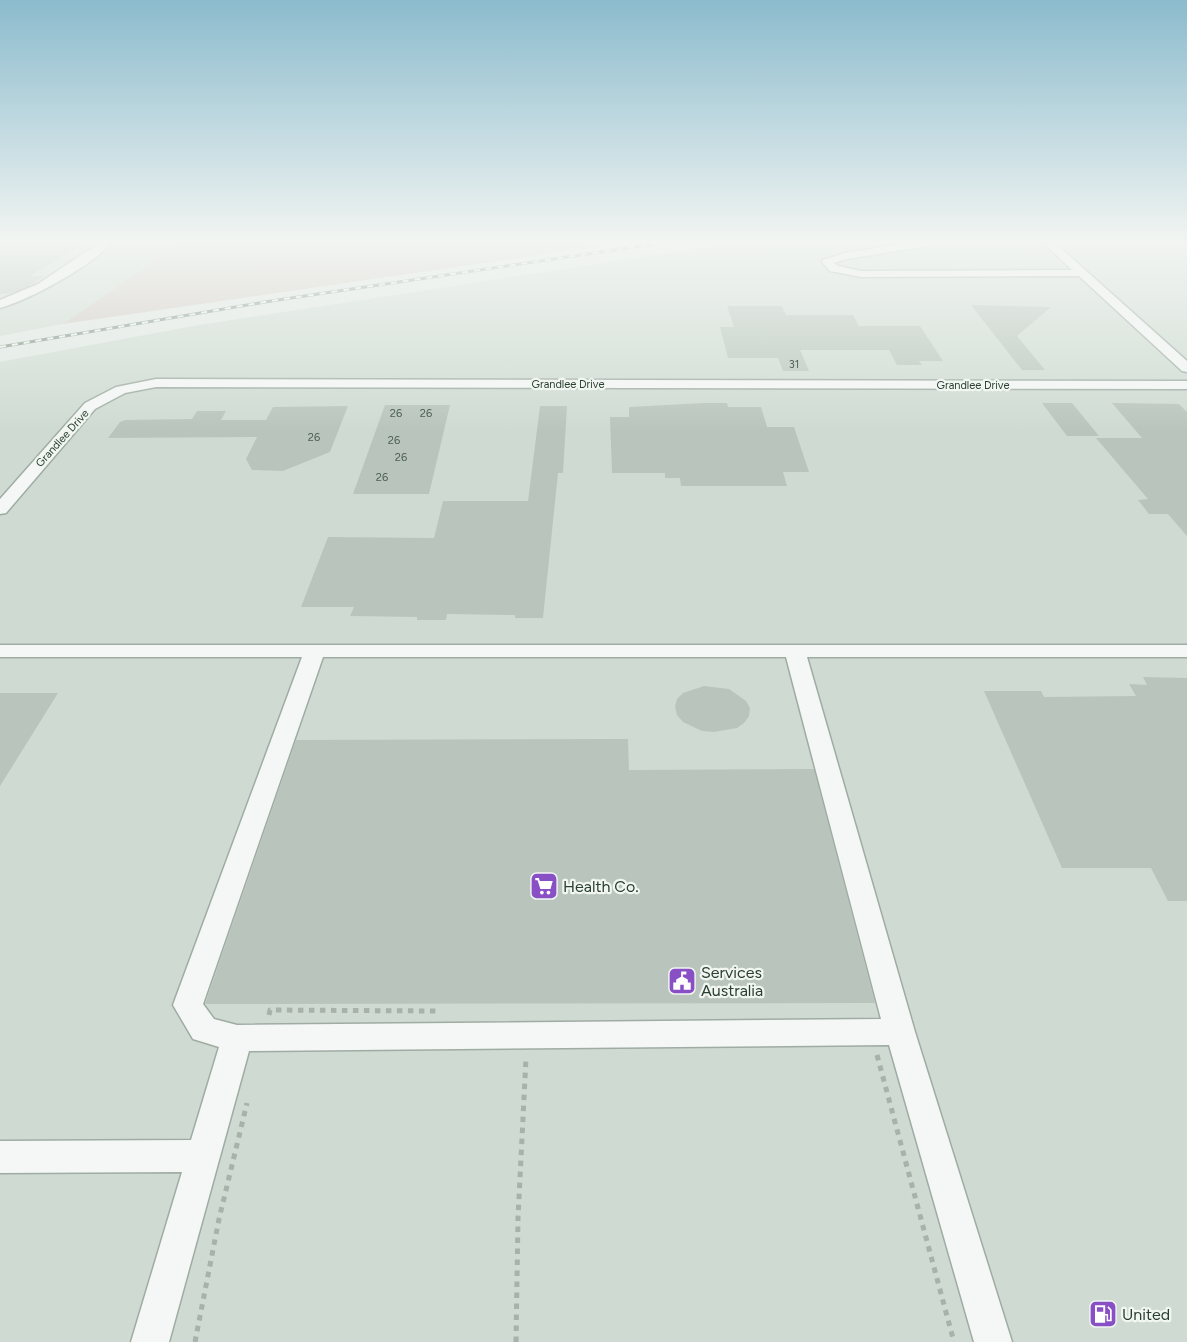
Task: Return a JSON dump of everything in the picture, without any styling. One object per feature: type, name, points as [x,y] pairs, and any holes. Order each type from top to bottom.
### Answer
[{"type":"street","points":[[1118,306],[1187,368]]},
{"type":"street","name":"Grandlee Drive","points":[[0,509],[90,406],[122,390],[156,383],[1187,385]]},
{"type":"street","points":[[0,651],[1187,651]]},
{"type":"street","points":[[315,651],[188,1005],[204,1030],[257,1028],[527,1034],[737,1035],[886,1032]]},
{"type":"street","points":[[795,651],[886,1032],[993,1342]]},
{"type":"street","points":[[150,1342],[202,1156],[257,1028]]},
{"type":"street","points":[[0,1157],[202,1156]]},
{"type":"path","points":[[886,1032],[954,1342]]},
{"type":"path","points":[[516,1342],[518,1218],[527,1034]]},
{"type":"path","points":[[195,1342],[219,1219],[250,1095]]},
{"type":"shaded area","points":[[0,306],[90,306],[63,324],[0,336]]},
{"type":"shaded area","points":[[90,306],[190,306],[63,324]]},
{"type":"shaded area","points":[[326,306],[1187,306],[1187,1342],[0,1342],[0,362],[199,325]]},
{"type":"building","points":[[727,306],[782,306],[786,315],[853,315],[859,326],[920,326],[943,361],[919,361],[922,365],[897,365],[889,350],[800,350],[809,371],[783,371],[778,358],[728,358],[720,327],[734,327]]},
{"type":"building","points":[[971,306],[1051,307],[1017,336],[1045,370],[1022,370]]},
{"type":"building","points":[[727,403],[728,407],[761,407],[767,427],[794,427],[809,472],[783,472],[787,486],[681,486],[680,478],[665,478],[665,473],[612,473],[610,417],[629,417],[629,407]]},
{"type":"building","points":[[1042,403],[1072,403],[1099,436],[1067,436]]},
{"type":"building","points":[[1112,403],[1179,404],[1187,412],[1187,536],[1168,514],[1149,514],[1138,500],[1148,499],[1096,438],[1142,438]]},
{"type":"building","points":[[385,405],[450,405],[429,494],[353,494]]},
{"type":"building","points":[[348,406],[330,452],[283,471],[252,470],[246,459],[257,437],[108,438],[120,422],[125,420],[192,419],[197,411],[226,411],[221,420],[266,420],[273,407]]},
{"type":"building","points":[[540,406],[567,406],[563,473],[558,473],[543,618],[515,618],[515,615],[447,614],[446,620],[417,620],[417,617],[350,616],[354,607],[301,607],[328,537],[434,538],[443,501],[528,501]]},
{"type":"building","points":[[1143,677],[1187,678],[1187,901],[1168,901],[1151,868],[1062,868],[984,691],[1041,691],[1044,697],[1136,696],[1129,684],[1147,685]]},
{"type":"building","points":[[704,686],[729,689],[746,701],[750,708],[749,716],[744,723],[737,728],[714,732],[702,731],[683,722],[677,715],[675,707],[677,699],[683,693]]},
{"type":"building","points":[[0,693],[58,693],[0,786]]},
{"type":"building","name":"Health Co.","points":[[628,739],[629,770],[814,769],[875,1003],[205,1004],[296,740]]},
{"type":"railway","points":[[0,347],[244,306]]},
{"type":"place","name":"Health Co.","points":[[544,886]]},
{"type":"place","name":"Services Australia","points":[[682,981]]},
{"type":"place","name":"United","points":[[1103,1314]]}]
